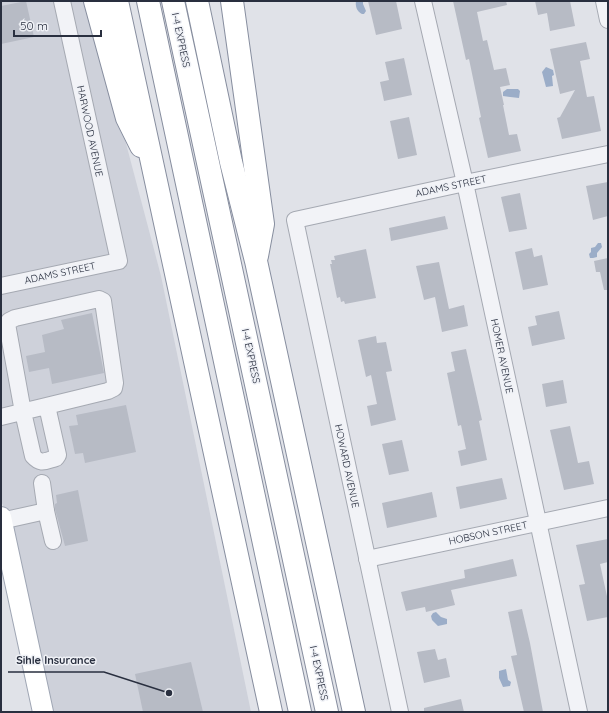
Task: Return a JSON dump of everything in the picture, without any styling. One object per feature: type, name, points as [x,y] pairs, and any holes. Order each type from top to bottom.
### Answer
[{"type":"highway","points":[[95,1],[126,118],[155,173]]},
{"type":"highway","points":[[117,1],[271,712]]},
{"type":"highway","points":[[148,1],[232,402],[300,712]]},
{"type":"highway","name":"I-4 EXPRESS","points":[[173,1],[328,712]]},
{"type":"highway","points":[[197,1],[231,162],[256,261],[354,712]]},
{"type":"highway","points":[[232,1],[263,224],[256,261]]},
{"type":"main road","points":[[1,520],[43,712]]},
{"type":"street","name":"HARWOOD AVENUE","points":[[62,1],[118,261]]},
{"type":"street","name":"HOMER AVENUE","points":[[423,1],[465,183],[579,712]]},
{"type":"street","points":[[604,1],[608,20]]},
{"type":"street","name":"ADAMS STREET","points":[[295,220],[608,154]]},
{"type":"street","name":"HOWARD AVENUE","points":[[295,220],[400,712]]},
{"type":"street","name":"ADAMS STREET","points":[[1,286],[118,261]]},
{"type":"street","points":[[1,417],[23,412],[47,406],[114,388],[115,383],[103,301],[99,299],[9,320],[8,324],[23,412],[33,456],[38,461],[42,462],[56,458],[58,455],[47,406]]},
{"type":"street","points":[[42,484],[53,541]]},
{"type":"street","name":"HOBSON STREET","points":[[367,559],[608,508]]},
{"type":"street","points":[[1,520],[46,511]]},
{"type":"shaded area","points":[[1,1],[56,1],[111,255],[1,279]]},
{"type":"shaded area","points":[[68,1],[84,1],[95,26],[161,276],[251,712],[49,712],[6,512],[1,501],[1,293],[126,266]]},
{"type":"water","points":[[356,1],[363,1],[366,11],[364,14],[360,13],[356,7]]},
{"type":"water","points":[[546,67],[553,70],[553,86],[546,87],[542,72]]},
{"type":"water","points":[[507,89],[518,89],[520,91],[519,98],[503,96],[503,92]]},
{"type":"water","points":[[598,243],[601,243],[602,247],[597,253],[597,257],[590,258],[589,254],[591,252],[591,248],[595,247]]},
{"type":"water","points":[[436,612],[441,617],[447,619],[447,624],[438,626],[432,620],[431,616]]},
{"type":"water","points":[[506,669],[508,680],[511,682],[510,686],[503,687],[499,678],[499,671]]},
{"type":"building","points":[[26,1],[34,37],[1,44],[1,6]]},
{"type":"building","points":[[368,1],[396,1],[402,29],[376,35]]},
{"type":"building","points":[[453,1],[506,1],[507,5],[477,12],[483,41],[487,40],[494,70],[506,68],[510,85],[500,87],[503,105],[509,135],[517,134],[521,151],[488,158],[479,118],[481,117],[469,59],[466,60]]},
{"type":"building","points":[[535,1],[570,1],[575,26],[550,31],[547,13],[538,15]]},
{"type":"building","points":[[586,42],[590,59],[580,61],[587,97],[594,96],[601,131],[562,139],[557,118],[560,117],[575,90],[560,94],[550,49]]},
{"type":"building","points":[[404,58],[412,95],[384,101],[380,82],[389,80],[385,62]]},
{"type":"building","points":[[409,117],[417,155],[398,159],[390,121]]},
{"type":"building","points":[[608,182],[608,216],[593,220],[586,186]]},
{"type":"building","points":[[520,193],[527,229],[509,232],[501,197]]},
{"type":"building","points":[[445,216],[448,229],[391,241],[389,228]]},
{"type":"building","points":[[532,248],[534,257],[542,255],[548,285],[523,290],[515,252]]},
{"type":"building","points":[[366,249],[376,298],[345,304],[344,301],[341,302],[340,297],[337,298],[330,264],[332,264],[331,260],[335,260],[334,256]]},
{"type":"building","points":[[608,258],[608,290],[604,290],[600,272],[596,272],[594,261]]},
{"type":"building","points":[[439,262],[449,309],[464,305],[468,326],[442,332],[435,297],[424,300],[416,266]]},
{"type":"building","points":[[559,311],[565,339],[532,346],[528,327],[537,325],[535,316]]},
{"type":"building","points":[[92,313],[104,373],[52,384],[49,368],[29,372],[26,356],[45,352],[42,335],[64,329],[61,320]]},
{"type":"building","points":[[376,336],[377,343],[386,342],[392,371],[386,372],[396,420],[371,426],[367,406],[377,404],[371,375],[366,377],[358,340]]},
{"type":"building","points":[[466,349],[482,420],[479,421],[487,460],[461,466],[458,451],[466,449],[461,425],[458,426],[447,373],[455,371],[451,352]]},
{"type":"building","points":[[563,380],[567,403],[546,407],[542,384]]},
{"type":"building","points":[[126,405],[136,452],[85,463],[83,453],[75,454],[69,426],[78,425],[76,415]]},
{"type":"building","points":[[570,426],[578,463],[589,461],[594,484],[564,490],[550,430]]},
{"type":"building","points":[[402,440],[409,471],[389,475],[382,444]]},
{"type":"building","points":[[502,478],[507,499],[460,509],[456,487]]},
{"type":"building","points":[[78,490],[88,541],[65,546],[55,509],[55,504],[57,503],[56,495]]},
{"type":"building","points":[[432,492],[437,517],[387,528],[382,503]]},
{"type":"building","points":[[608,539],[608,562],[600,564],[608,601],[608,617],[587,621],[579,585],[585,584],[576,545]]},
{"type":"building","points":[[513,559],[517,576],[451,590],[455,605],[426,612],[425,607],[406,611],[401,592],[465,578],[464,570]]},
{"type":"building","points":[[522,609],[543,712],[524,712],[511,656],[517,655],[508,612]]},
{"type":"building","points":[[435,649],[438,660],[446,658],[450,677],[424,683],[417,652]]},
{"type":"building","points":[[191,662],[203,712],[143,712],[135,674]]},
{"type":"building","points":[[461,699],[464,712],[424,712],[424,708]]},
{"type":"place","name":"Sihle Insurance","points":[[169,693]]}]
